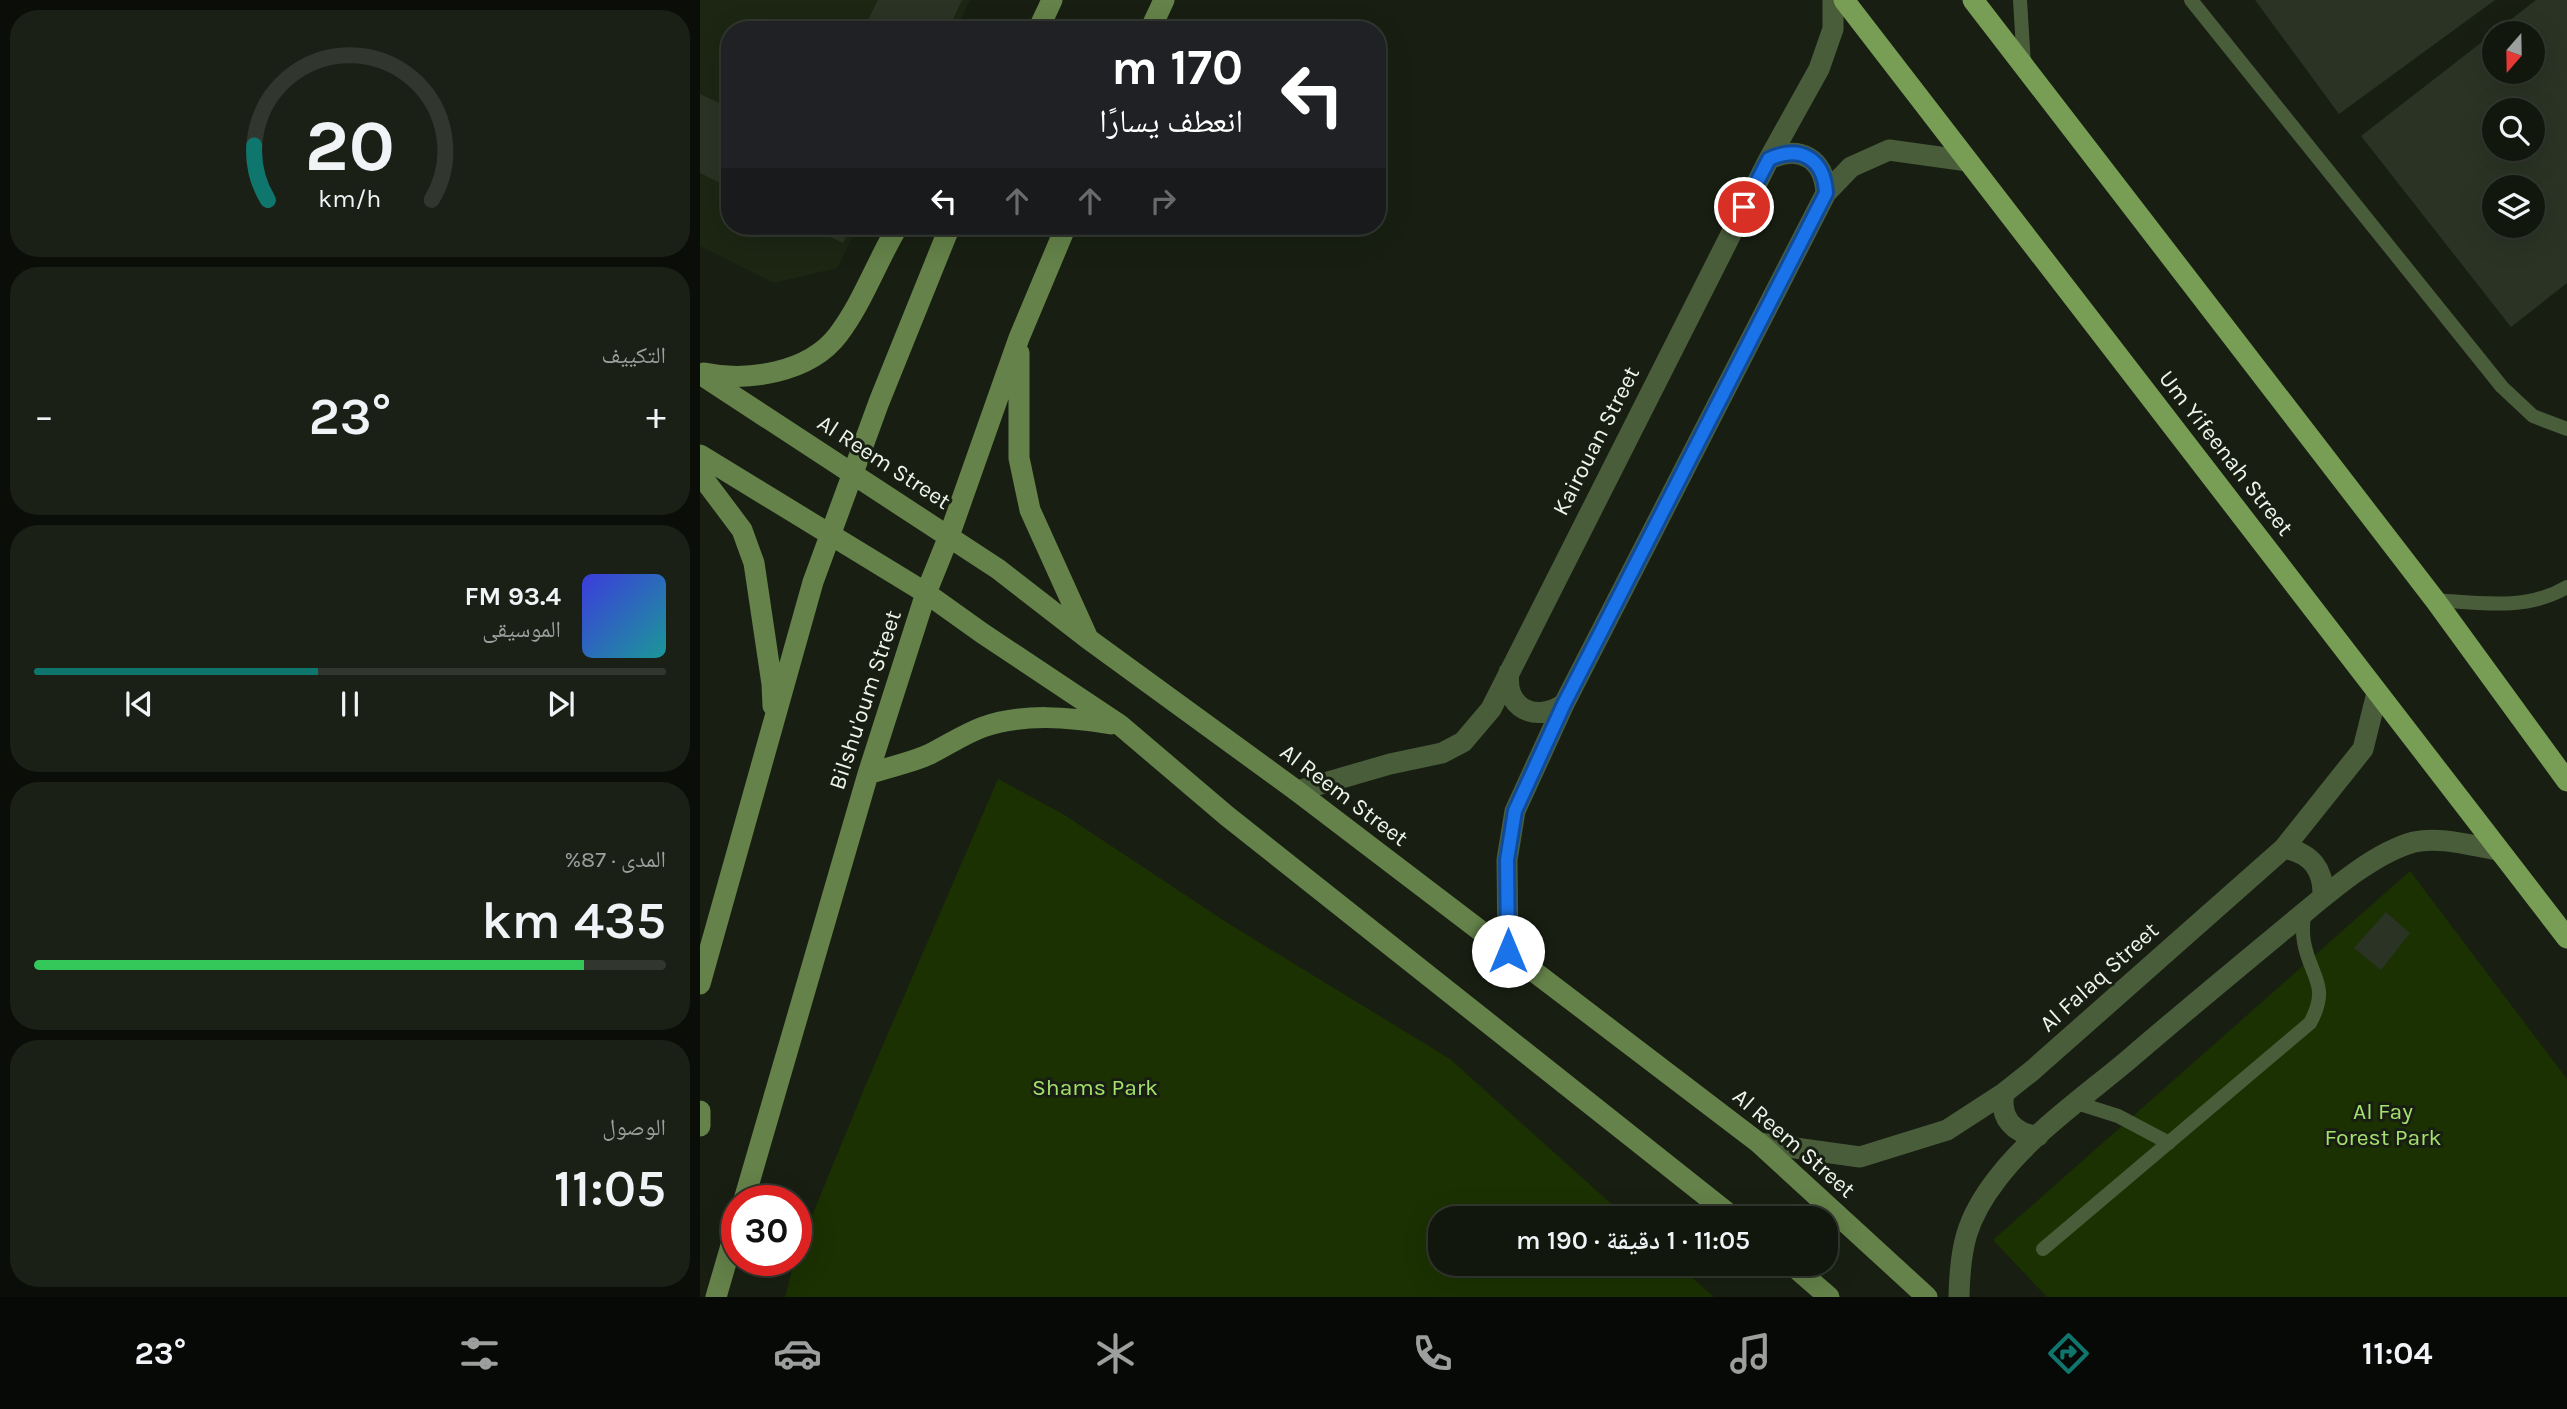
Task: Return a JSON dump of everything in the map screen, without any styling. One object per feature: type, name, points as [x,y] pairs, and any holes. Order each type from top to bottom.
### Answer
[{"type":"main road","points":[[1042,21],[1052,0]]},
{"type":"main road","points":[[1154,21],[1164,0]]},
{"type":"main road","name":"Um Yifeenah Street","points":[[1844,0],[2567,938]]},
{"type":"main road","points":[[1973,0],[2435,600],[2567,780]]},
{"type":"main road","points":[[700,373],[722,377],[748,377],[775,372],[822,350],[836,338],[847,321],[893,235]]},
{"type":"main road","points":[[700,984],[813,582],[879,402],[946,235]]},
{"type":"main road","name":"Bilshu'oum Street","points":[[748,1185],[868,774],[926,593],[1019,338],[1062,235]]},
{"type":"main road","points":[[1019,338],[1019,457],[1025,490],[1030,510],[1087,638]]},
{"type":"main road","name":"Al Reem Street","points":[[700,373],[998,569],[1087,638],[1297,791],[1759,1143],[1927,1297]]},
{"type":"main road","points":[[700,455],[926,593],[1121,725],[1227,816],[1719,1206]]},
{"type":"main road","points":[[700,474],[742,530],[754,563],[772,684],[774,728]]},
{"type":"main road","points":[[868,774],[928,755],[983,727],[1010,720],[1085,720],[1121,725]]},
{"type":"main road","points":[[700,1111],[700,1126]]},
{"type":"main road","points":[[716,1297],[722,1276]]},
{"type":"main road","points":[[1805,1276],[1829,1297]]},
{"type":"street","name":"Kairouan Street","points":[[1297,791],[1390,764],[1442,753],[1462,742],[1491,709],[1769,159],[1819,69],[1833,29],[1833,0]]},
{"type":"street","points":[[1508,951],[1507,860],[1515,811],[1564,704],[1826,193],[1851,167],[1889,150],[1968,161]]},
{"type":"street","points":[[1769,159],[1782,153],[1795,152],[1809,157],[1819,167],[1825,179],[1826,193]]},
{"type":"street","points":[[1510,670],[1508,683],[1511,695],[1529,712],[1541,714],[1554,711],[1564,704]]},
{"type":"street","name":"Al Falaq Street","points":[[1759,1143],[1860,1157],[1947,1130],[2004,1093],[2284,848],[2363,749],[2377,692]]},
{"type":"street","points":[[1959,1297],[1959,1258],[1972,1218],[1998,1178],[2039,1136],[2323,897],[2371,862],[2412,843],[2429,839],[2498,850]]},
{"type":"street","points":[[2284,848],[2298,851],[2310,858],[2319,870],[2323,897]]},
{"type":"street","points":[[2004,1093],[2004,1113],[2008,1122],[2027,1135],[2039,1136]]},
{"type":"lane","points":[[2020,0],[2024,65]]},
{"type":"lane","points":[[2191,0],[2502,387],[2533,416],[2567,429]]},
{"type":"lane","points":[[2435,600],[2508,605],[2556,594],[2567,587]]},
{"type":"lane","points":[[2043,1249],[2309,1023],[2316,1012],[2319,982],[2304,944],[2304,913]]},
{"type":"lane","points":[[2077,1104],[2118,1116],[2169,1143]]},
{"type":"shaded area","points":[[700,0],[970,0],[960,21],[721,21],[721,235],[854,235],[837,268],[774,283],[700,246]]},
{"type":"green space","name":"Shams Park","points":[[998,779],[1063,814],[1226,922],[1450,1059],[1614,1206],[1428,1206],[1428,1276],[1690,1276],[1714,1297],[785,1297],[791,1276],[812,1276],[812,1216]]},
{"type":"green space","name":"Al Fay Forest Park","points":[[2410,871],[2567,1079],[2567,1297],[2047,1297],[1993,1240]]},
{"type":"building","points":[[878,0],[962,0],[952,21],[868,21]]},
{"type":"building","points":[[2255,0],[2495,0],[2339,114]]},
{"type":"building","points":[[2536,0],[2567,0],[2567,283],[2511,327],[2361,136],[2482,42],[2482,84],[2545,84],[2545,21],[2509,21]]},
{"type":"building","points":[[700,94],[721,104],[721,184],[700,173]]},
{"type":"building","points":[[826,235],[847,235],[843,243]]},
{"type":"building","points":[[2386,912],[2410,933],[2381,970],[2354,948]]},
{"type":"route","points":[[1508,951],[1507,860],[1515,811],[1564,704],[1826,193],[1825,179],[1819,167],[1809,157],[1795,152],[1782,153],[1769,159],[1744,207]]}]
